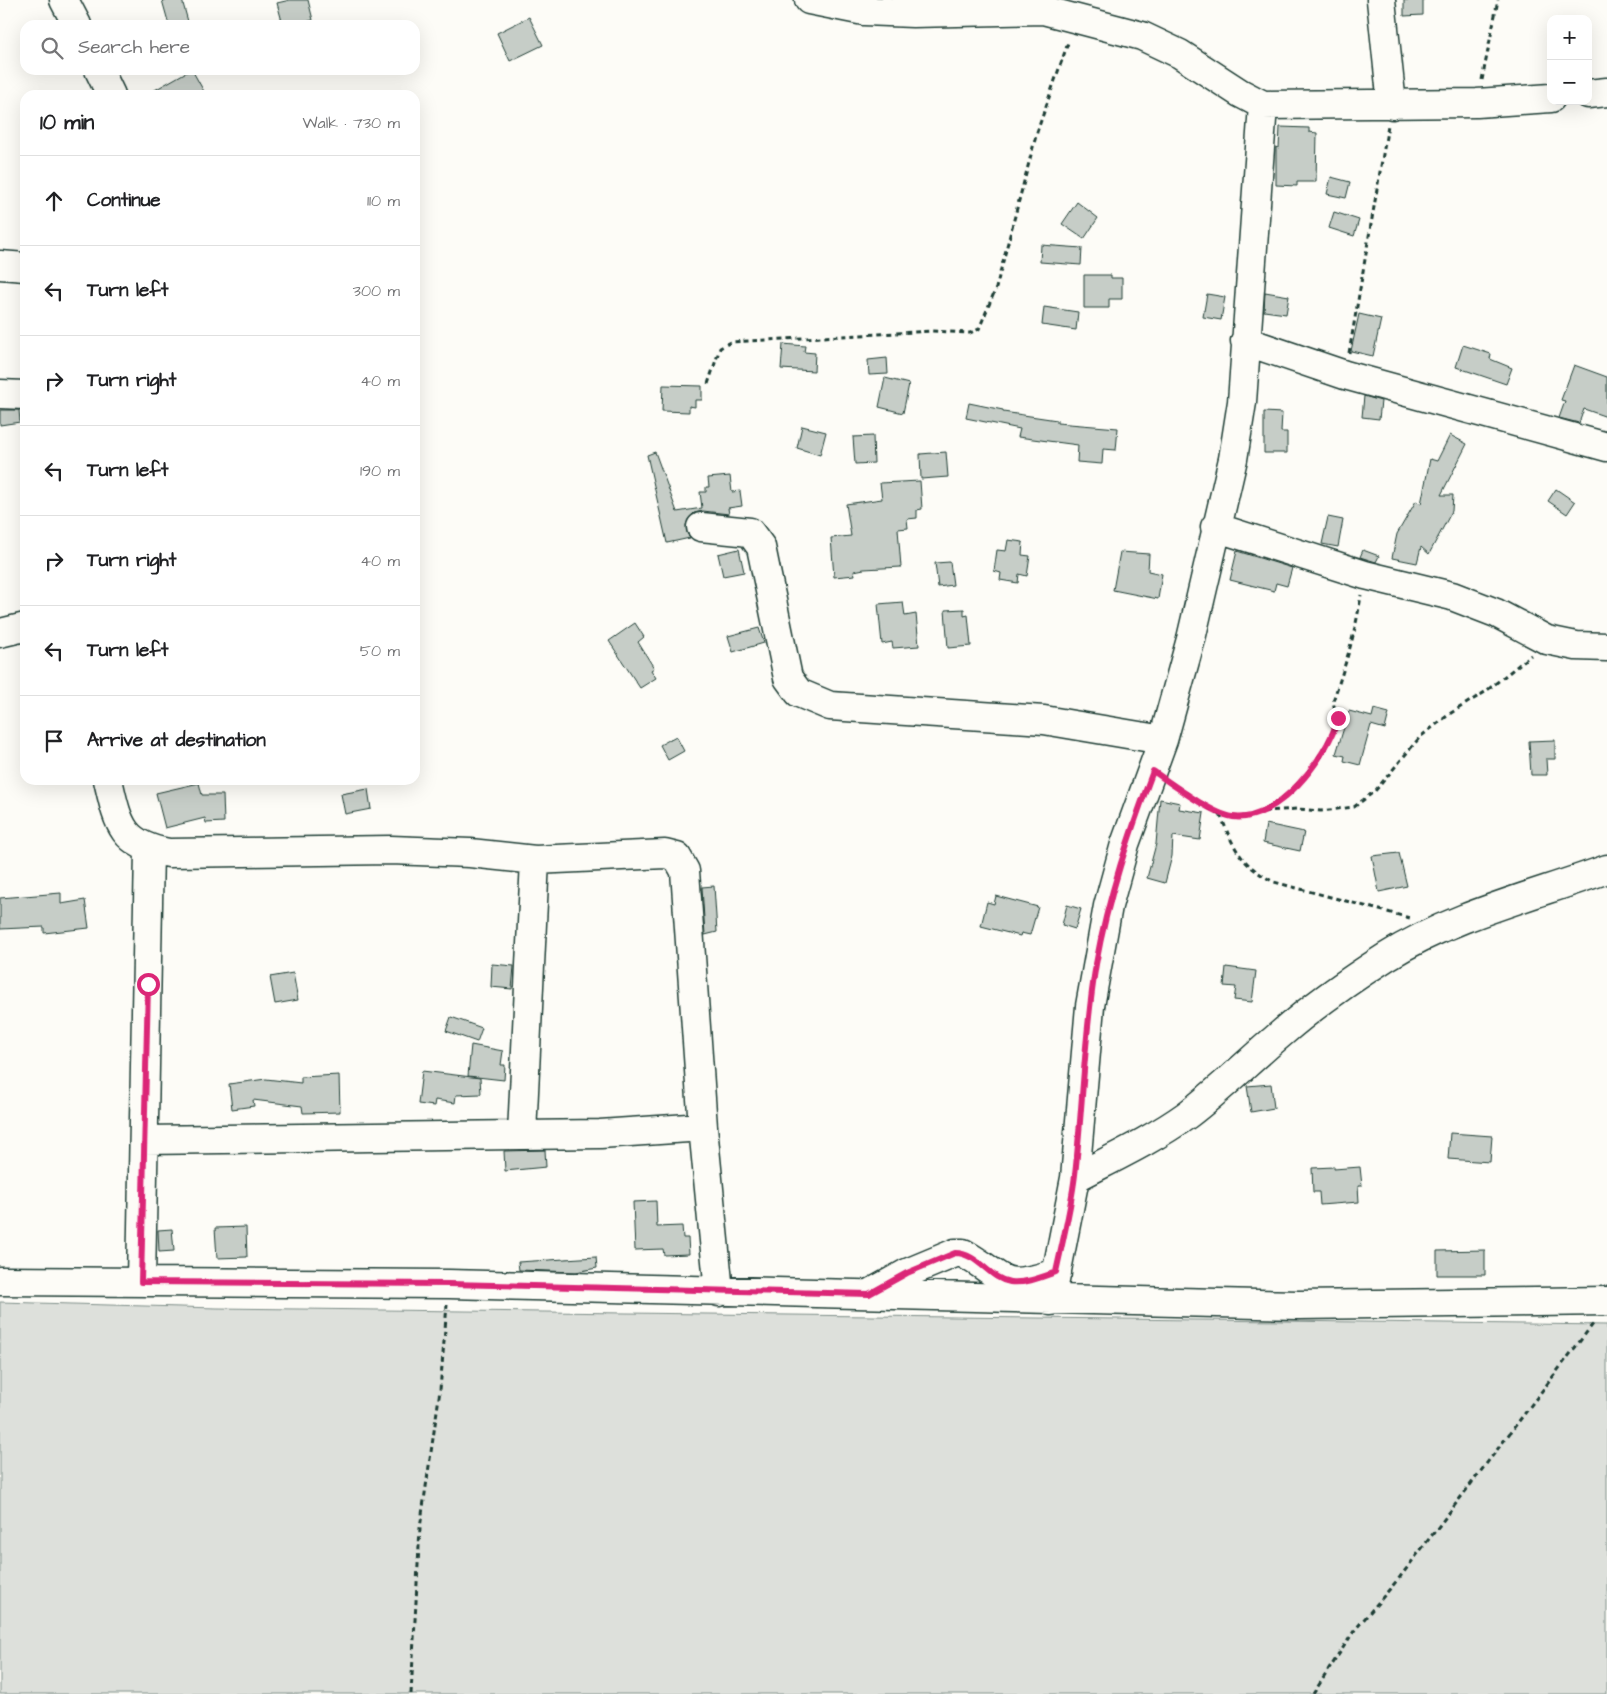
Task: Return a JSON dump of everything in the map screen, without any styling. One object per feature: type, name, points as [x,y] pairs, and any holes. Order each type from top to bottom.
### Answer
[{"type":"street","points":[[64,0],[74,20]]},
{"type":"street","points":[[809,0],[864,11],[913,12],[1043,5],[1077,18],[1142,36],[1180,54],[1240,93],[1263,105],[1477,103],[1547,98]]},
{"type":"street","points":[[1381,0],[1392,105]]},
{"type":"street","points":[[101,75],[109,90]]},
{"type":"street","points":[[1592,94],[1607,92]]},
{"type":"street","points":[[1051,1301],[1075,1178],[1090,1006],[1096,962],[1108,906],[1125,844],[1163,740],[1191,639],[1215,527],[1233,459],[1242,402],[1263,105]]},
{"type":"street","points":[[0,265],[20,267]]},
{"type":"street","points":[[1245,341],[1345,375],[1607,447]]},
{"type":"street","points":[[0,394],[20,395]]},
{"type":"street","points":[[701,527],[750,532],[761,547],[788,678],[799,693],[830,706],[1044,720],[1163,740]]},
{"type":"street","points":[[1215,527],[1365,575],[1452,596],[1496,613],[1547,640],[1576,646],[1607,648]]},
{"type":"street","points":[[0,633],[20,627]]},
{"type":"street","points":[[109,785],[120,823],[129,836],[149,850],[194,854],[270,850],[391,850],[535,860],[665,854],[677,858],[685,872],[703,1127],[719,1292]]},
{"type":"street","points":[[141,1282],[149,850]]},
{"type":"street","points":[[522,1134],[535,860]]},
{"type":"street","points":[[1075,1178],[1142,1143],[1186,1115],[1238,1073],[1283,1032],[1339,989],[1387,956],[1440,927],[1607,869]]},
{"type":"street","points":[[144,1140],[600,1134],[703,1127]]},
{"type":"street","points":[[869,1294],[914,1270],[955,1253],[963,1253],[1001,1280],[1009,1282],[1031,1280],[1056,1272]]},
{"type":"street","points":[[0,1281],[449,1284],[719,1292],[869,1294],[1051,1301],[1601,1311]]},
{"type":"path","points":[[1477,103],[1498,0]]},
{"type":"path","points":[[708,384],[720,348],[731,342],[932,331],[970,333],[978,329],[996,288],[1037,132],[1077,18]]},
{"type":"path","points":[[1345,375],[1392,105]]},
{"type":"path","points":[[1153,771],[1220,814],[1249,818],[1281,800],[1316,763],[1332,734],[1338,718],[1333,702],[1355,635],[1365,575]]},
{"type":"path","points":[[1263,811],[1298,809],[1321,811],[1354,807],[1375,792],[1420,737],[1451,713],[1485,692],[1519,666],[1547,640]]},
{"type":"path","points":[[1220,814],[1240,856],[1254,871],[1267,878],[1440,927]]},
{"type":"path","points":[[410,1694],[420,1528],[440,1390],[449,1284]]},
{"type":"path","points":[[1313,1694],[1354,1631],[1400,1577],[1601,1311]]},
{"type":"shaded area","points":[[0,1302],[217,1308],[1607,1325],[1607,1694],[0,1694]]},
{"type":"building","points":[[162,0],[182,0],[188,20],[168,20]]},
{"type":"building","points":[[290,0],[308,0],[313,20],[282,20],[277,3]]},
{"type":"building","points":[[1404,0],[1423,0],[1423,15],[1404,16]]},
{"type":"building","points":[[529,17],[543,45],[510,61],[497,33]]},
{"type":"building","points":[[181,75],[195,75],[203,90],[155,90]]},
{"type":"building","points":[[1280,127],[1309,128],[1309,132],[1317,133],[1316,182],[1297,182],[1297,186],[1276,185],[1276,147],[1279,148]]},
{"type":"building","points":[[1331,177],[1350,182],[1346,198],[1327,194]]},
{"type":"building","points":[[1077,202],[1098,218],[1084,239],[1062,224]]},
{"type":"building","points":[[1334,212],[1359,220],[1354,236],[1329,228]]},
{"type":"building","points":[[1041,245],[1082,248],[1081,265],[1040,262]]},
{"type":"building","points":[[1084,275],[1111,275],[1111,278],[1122,278],[1122,299],[1109,299],[1109,308],[1084,308]]},
{"type":"building","points":[[1265,292],[1289,296],[1286,314],[1264,311]]},
{"type":"building","points":[[1207,294],[1225,297],[1221,320],[1203,317]]},
{"type":"building","points":[[1044,307],[1078,312],[1076,330],[1042,325]]},
{"type":"building","points":[[1359,314],[1381,319],[1373,356],[1351,351]]},
{"type":"building","points":[[783,344],[805,346],[804,352],[815,353],[814,371],[781,369]]},
{"type":"building","points":[[1463,345],[1491,354],[1490,359],[1512,368],[1506,384],[1456,367]]},
{"type":"building","points":[[887,358],[888,374],[869,375],[868,360]]},
{"type":"building","points":[[1574,365],[1607,377],[1607,417],[1584,409],[1579,423],[1559,418],[1565,401],[1561,400]]},
{"type":"building","points":[[885,378],[909,384],[903,413],[879,407]]},
{"type":"building","points":[[663,385],[702,386],[702,400],[695,400],[695,407],[689,406],[689,412],[662,411]]},
{"type":"building","points":[[1364,396],[1381,401],[1379,419],[1362,417]]},
{"type":"building","points":[[969,403],[1003,410],[1003,412],[1057,420],[1057,423],[1118,428],[1116,450],[1103,449],[1102,464],[1077,462],[1078,445],[1018,437],[1020,429],[966,418]]},
{"type":"building","points":[[0,410],[19,410],[20,422],[0,425]]},
{"type":"building","points":[[1264,412],[1282,413],[1281,432],[1287,432],[1287,453],[1264,453]]},
{"type":"building","points":[[802,426],[826,432],[820,455],[797,448]]},
{"type":"building","points":[[1450,435],[1467,444],[1441,495],[1453,495],[1452,511],[1429,554],[1421,547],[1417,563],[1392,558],[1397,534],[1416,501],[1421,504],[1430,459],[1437,461]]},
{"type":"building","points":[[873,436],[874,463],[855,464],[853,437]]},
{"type":"building","points":[[655,452],[677,512],[702,508],[700,492],[706,492],[706,487],[709,487],[708,478],[730,476],[732,492],[740,491],[742,506],[728,508],[729,514],[703,511],[694,513],[686,525],[690,538],[667,543],[647,455]]},
{"type":"building","points":[[946,452],[948,477],[921,479],[920,454]]},
{"type":"building","points":[[920,481],[922,509],[917,510],[917,518],[907,519],[908,528],[898,529],[901,567],[864,569],[854,571],[855,575],[834,577],[831,538],[851,536],[846,504],[882,499],[880,483]]},
{"type":"building","points":[[1556,489],[1575,502],[1567,514],[1548,501]]},
{"type":"building","points":[[1328,517],[1343,520],[1338,547],[1322,544]]},
{"type":"building","points":[[1008,540],[1023,542],[1022,555],[1030,556],[1027,576],[1019,574],[1018,583],[1000,580],[1001,573],[994,571],[997,550],[1006,551]]},
{"type":"building","points":[[739,549],[744,572],[723,576],[718,554]]},
{"type":"building","points":[[1363,550],[1379,556],[1376,562],[1360,557]]},
{"type":"building","points":[[1237,551],[1292,568],[1287,586],[1276,583],[1274,591],[1230,580]]},
{"type":"building","points":[[1120,552],[1149,554],[1148,571],[1162,574],[1158,599],[1113,590]]},
{"type":"building","points":[[950,562],[953,585],[938,587],[935,563]]},
{"type":"building","points":[[903,602],[905,616],[916,614],[919,646],[893,648],[892,642],[882,644],[878,604]]},
{"type":"building","points":[[964,609],[964,616],[968,615],[971,646],[948,648],[945,610]]},
{"type":"building","points":[[635,623],[644,637],[638,642],[654,668],[651,670],[656,678],[640,688],[609,641]]},
{"type":"building","points":[[759,628],[764,643],[733,652],[728,636]]},
{"type":"building","points":[[1374,709],[1389,713],[1385,729],[1371,725],[1360,765],[1344,761],[1345,756],[1336,754],[1349,711],[1372,717]]},
{"type":"building","points":[[676,736],[684,751],[668,760],[660,745]]},
{"type":"building","points":[[1555,740],[1555,759],[1546,759],[1547,775],[1531,775],[1529,741]]},
{"type":"building","points":[[190,785],[200,785],[202,795],[223,795],[224,822],[206,823],[205,818],[165,828],[156,793]]},
{"type":"building","points":[[368,789],[371,809],[345,814],[341,794]]},
{"type":"building","points":[[1160,799],[1180,803],[1179,809],[1204,813],[1200,840],[1173,836],[1172,856],[1165,883],[1147,878],[1156,844]]},
{"type":"building","points":[[1266,824],[1304,832],[1300,851],[1263,843]]},
{"type":"building","points":[[1399,853],[1407,886],[1379,892],[1372,856]]},
{"type":"building","points":[[714,886],[717,932],[705,935],[702,887]]},
{"type":"building","points":[[61,893],[61,904],[85,900],[89,928],[44,933],[44,927],[0,929],[0,898]]},
{"type":"building","points":[[996,896],[1038,907],[1030,935],[1021,933],[1020,936],[981,926],[987,902],[994,904]]},
{"type":"building","points":[[1067,905],[1081,909],[1075,929],[1062,925]]},
{"type":"building","points":[[492,964],[514,966],[512,989],[491,987]]},
{"type":"building","points":[[1226,967],[1256,971],[1252,1002],[1234,1000],[1236,987],[1224,986]]},
{"type":"building","points":[[293,973],[298,1000],[275,1004],[270,977]]},
{"type":"building","points":[[451,1017],[482,1028],[477,1042],[446,1031]]},
{"type":"building","points":[[471,1045],[503,1051],[501,1065],[505,1065],[504,1080],[468,1076]]},
{"type":"building","points":[[422,1071],[480,1078],[481,1094],[456,1095],[455,1103],[435,1100],[434,1106],[418,1104]]},
{"type":"building","points":[[339,1075],[340,1112],[303,1113],[302,1106],[253,1100],[254,1106],[232,1109],[229,1084],[266,1079],[301,1083],[301,1077]]},
{"type":"building","points":[[1271,1084],[1274,1108],[1251,1112],[1247,1086]]},
{"type":"building","points":[[1450,1133],[1492,1136],[1490,1162],[1448,1159]]},
{"type":"building","points":[[545,1150],[546,1167],[505,1171],[504,1151]]},
{"type":"building","points":[[1334,1167],[1334,1169],[1360,1167],[1362,1186],[1358,1186],[1359,1202],[1320,1205],[1319,1192],[1313,1192],[1312,1168]]},
{"type":"building","points":[[656,1201],[657,1227],[682,1226],[683,1238],[688,1238],[689,1254],[664,1255],[663,1249],[635,1250],[633,1202]]},
{"type":"building","points":[[246,1227],[247,1257],[217,1258],[215,1228]]},
{"type":"building","points":[[172,1229],[174,1251],[159,1252],[158,1230]]},
{"type":"building","points":[[1485,1250],[1485,1275],[1437,1275],[1437,1251]]},
{"type":"building","points":[[596,1257],[597,1268],[576,1272],[519,1270],[518,1262]]},
{"type":"route","points":[[148,984],[141,1282],[449,1284],[719,1292],[869,1294],[935,1260],[955,1253],[963,1253],[976,1260],[1001,1280],[1018,1283],[1056,1272],[1075,1178],[1084,1065],[1096,962],[1108,906],[1125,844],[1153,771],[1220,814],[1249,818],[1281,800],[1298,784],[1316,763],[1332,734],[1338,718]]}]
